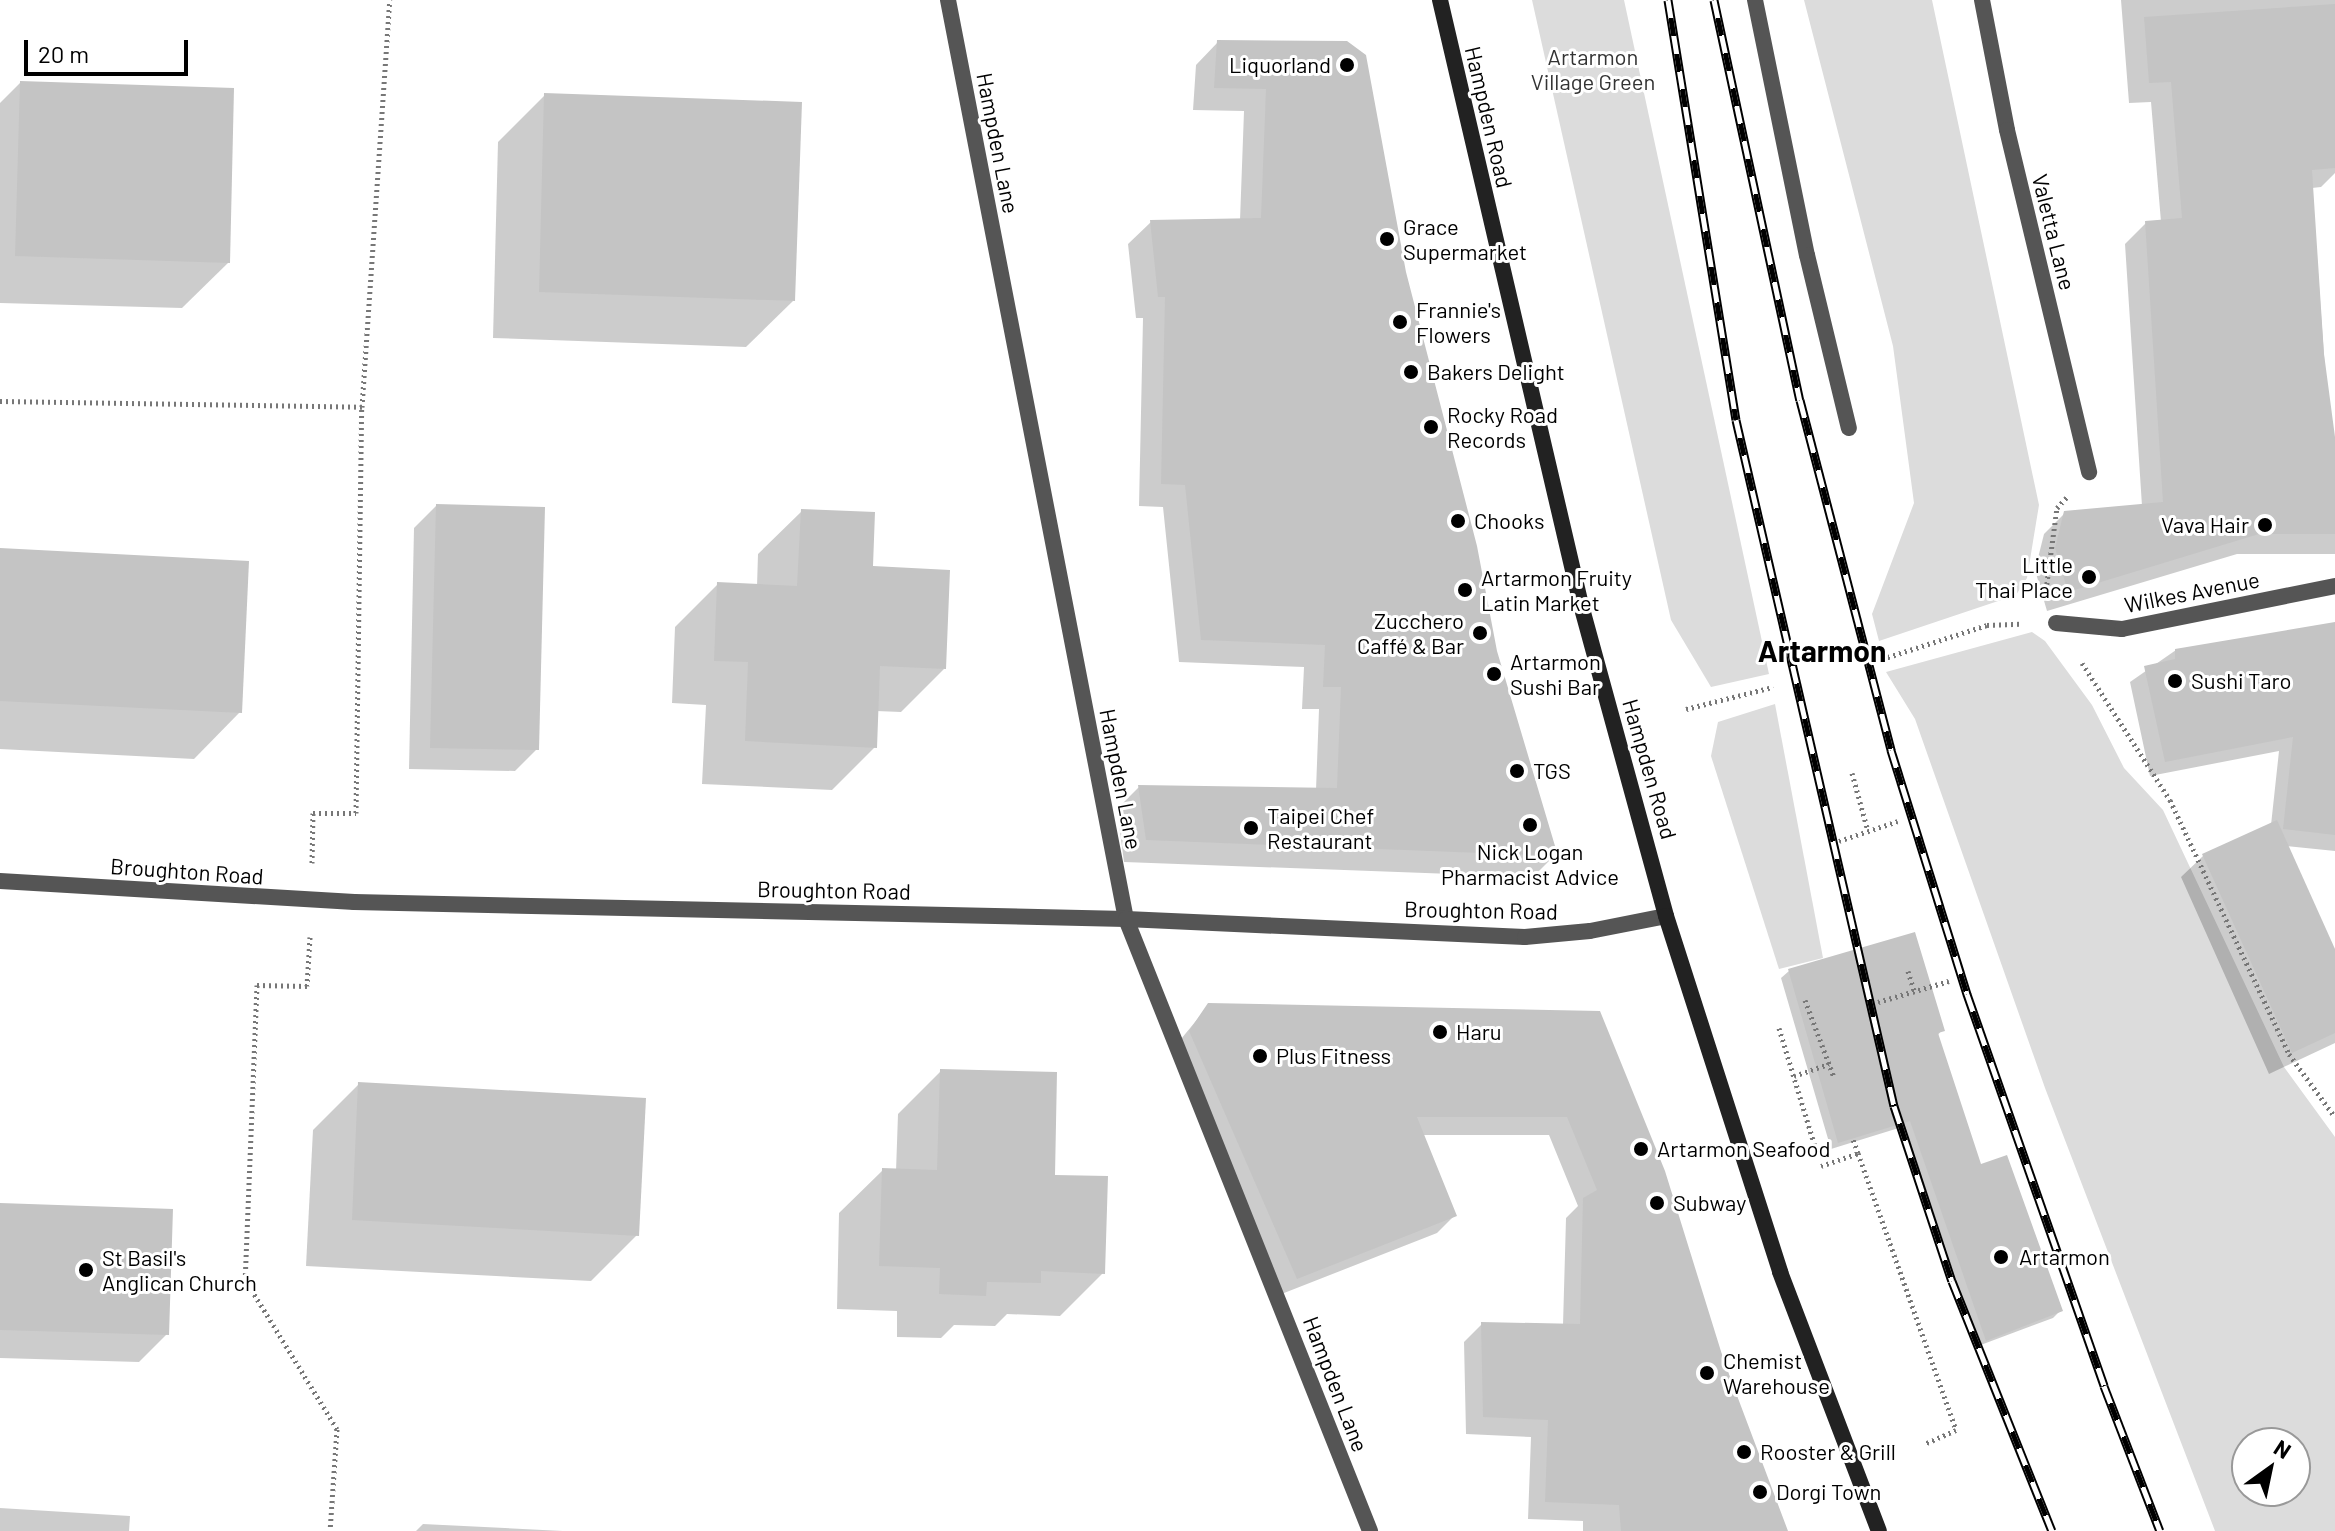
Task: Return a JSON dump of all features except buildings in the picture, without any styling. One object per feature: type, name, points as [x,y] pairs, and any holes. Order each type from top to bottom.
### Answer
[{"type":"street","name":"Hampden Lane","points":[[948,0],[1126,919],[1370,1531]]},
{"type":"street","name":"Hampden Road","points":[[1440,0],[1581,605],[1666,916],[1780,1272],[1879,1531]]},
{"type":"street","points":[[1755,0],[1807,255],[1849,428]]},
{"type":"street","name":"Valetta Lane","points":[[1982,0],[2007,130],[2089,472]]},
{"type":"street","name":"Wilkes Avenue","points":[[2056,623],[2122,629],[2335,586]]},
{"type":"street","name":"Broughton Road","points":[[0,881],[311,900],[1126,919],[1525,937],[1590,931],[1666,916]]},
{"type":"path","points":[[330,1531],[337,1429],[245,1279],[257,985],[307,986],[313,813],[356,813],[362,407],[390,0]]},
{"type":"path","points":[[0,401],[362,407]]},
{"type":"path","points":[[1882,659],[1987,625],[2056,623]]},
{"type":"path","points":[[1686,709],[1773,687]]},
{"type":"path","points":[[1852,773],[1868,831]]},
{"type":"path","points":[[2170,800],[2289,1054],[2335,1117]]},
{"type":"path","points":[[1839,841],[1898,821]]},
{"type":"path","points":[[1908,971],[1914,991]]},
{"type":"path","points":[[1878,1002],[1949,981]]},
{"type":"path","points":[[1805,1000],[1834,1077]]},
{"type":"path","points":[[1779,1028],[1817,1153]]},
{"type":"path","points":[[1794,1076],[1829,1064]]},
{"type":"path","points":[[1853,1139],[1956,1430],[1924,1444]]},
{"type":"path","points":[[1821,1166],[1858,1153]]},
{"type":"green space","name":"Artarmon Village Green","points":[[1532,0],[1624,0],[1769,674],[1711,687],[1671,620]]},
{"type":"green space","points":[[1804,0],[1932,0],[2039,505],[2027,578],[2016,595],[1879,641],[1872,614],[1914,503],[1893,346]]},
{"type":"green space","points":[[2032,632],[2045,641],[2092,705],[2124,768],[2163,810],[2284,1067],[2335,1137],[2335,1531],[2215,1531],[2045,1088],[1915,719],[1886,672]]},
{"type":"green space","points":[[1775,704],[1823,958],[1779,969],[1711,756],[1718,722]]},
{"type":"railway","points":[[1668,0],[1736,420],[1894,1106],[1952,1281],[2052,1531]]},
{"type":"railway","points":[[1714,0],[1800,400],[1891,750],[1967,994],[2104,1386],[2160,1531]]},
{"type":"place","name":"Liquorland","points":[[1347,65]]},
{"type":"place","name":"Grace Supermarket","points":[[1387,239]]},
{"type":"place","name":"Frannie's Flowers","points":[[1400,322]]},
{"type":"place","name":"Bakers Delight","points":[[1411,372]]},
{"type":"place","name":"Rocky Road Records","points":[[1431,427]]},
{"type":"place","name":"Chooks","points":[[1458,521]]},
{"type":"place","name":"Vava Hair","points":[[2265,525]]},
{"type":"place","name":"Little Thai Place","points":[[2089,577]]},
{"type":"place","name":"Artarmon Fruity Latin Market","points":[[1465,590]]},
{"type":"place","name":"Zucchero Caffé & Bar","points":[[1480,633]]},
{"type":"place","name":"Artarmon Sushi Bar","points":[[1494,674]]},
{"type":"place","name":"Sushi Taro","points":[[2175,681]]},
{"type":"place","name":"TGS","points":[[1517,771]]},
{"type":"place","name":"Nick Logan Pharmacist Advice","points":[[1530,825]]},
{"type":"place","name":"Taipei Chef Restaurant","points":[[1251,828]]},
{"type":"place","name":"Haru","points":[[1440,1032]]},
{"type":"place","name":"Plus Fitness","points":[[1260,1056]]},
{"type":"place","name":"Artarmon Seafood","points":[[1641,1149]]},
{"type":"place","name":"Subway","points":[[1657,1203]]},
{"type":"place","name":"Artarmon","points":[[2001,1257]]},
{"type":"place","name":"St Basil's Anglican Church","points":[[86,1270]]},
{"type":"place","name":"Chemist Warehouse","points":[[1707,1373]]},
{"type":"place","name":"Rooster & Grill","points":[[1744,1452]]},
{"type":"place","name":"Dorgi Town","points":[[1760,1492]]},
{"type":"district","name":"Artarmon","points":[[1822,650]]}]
